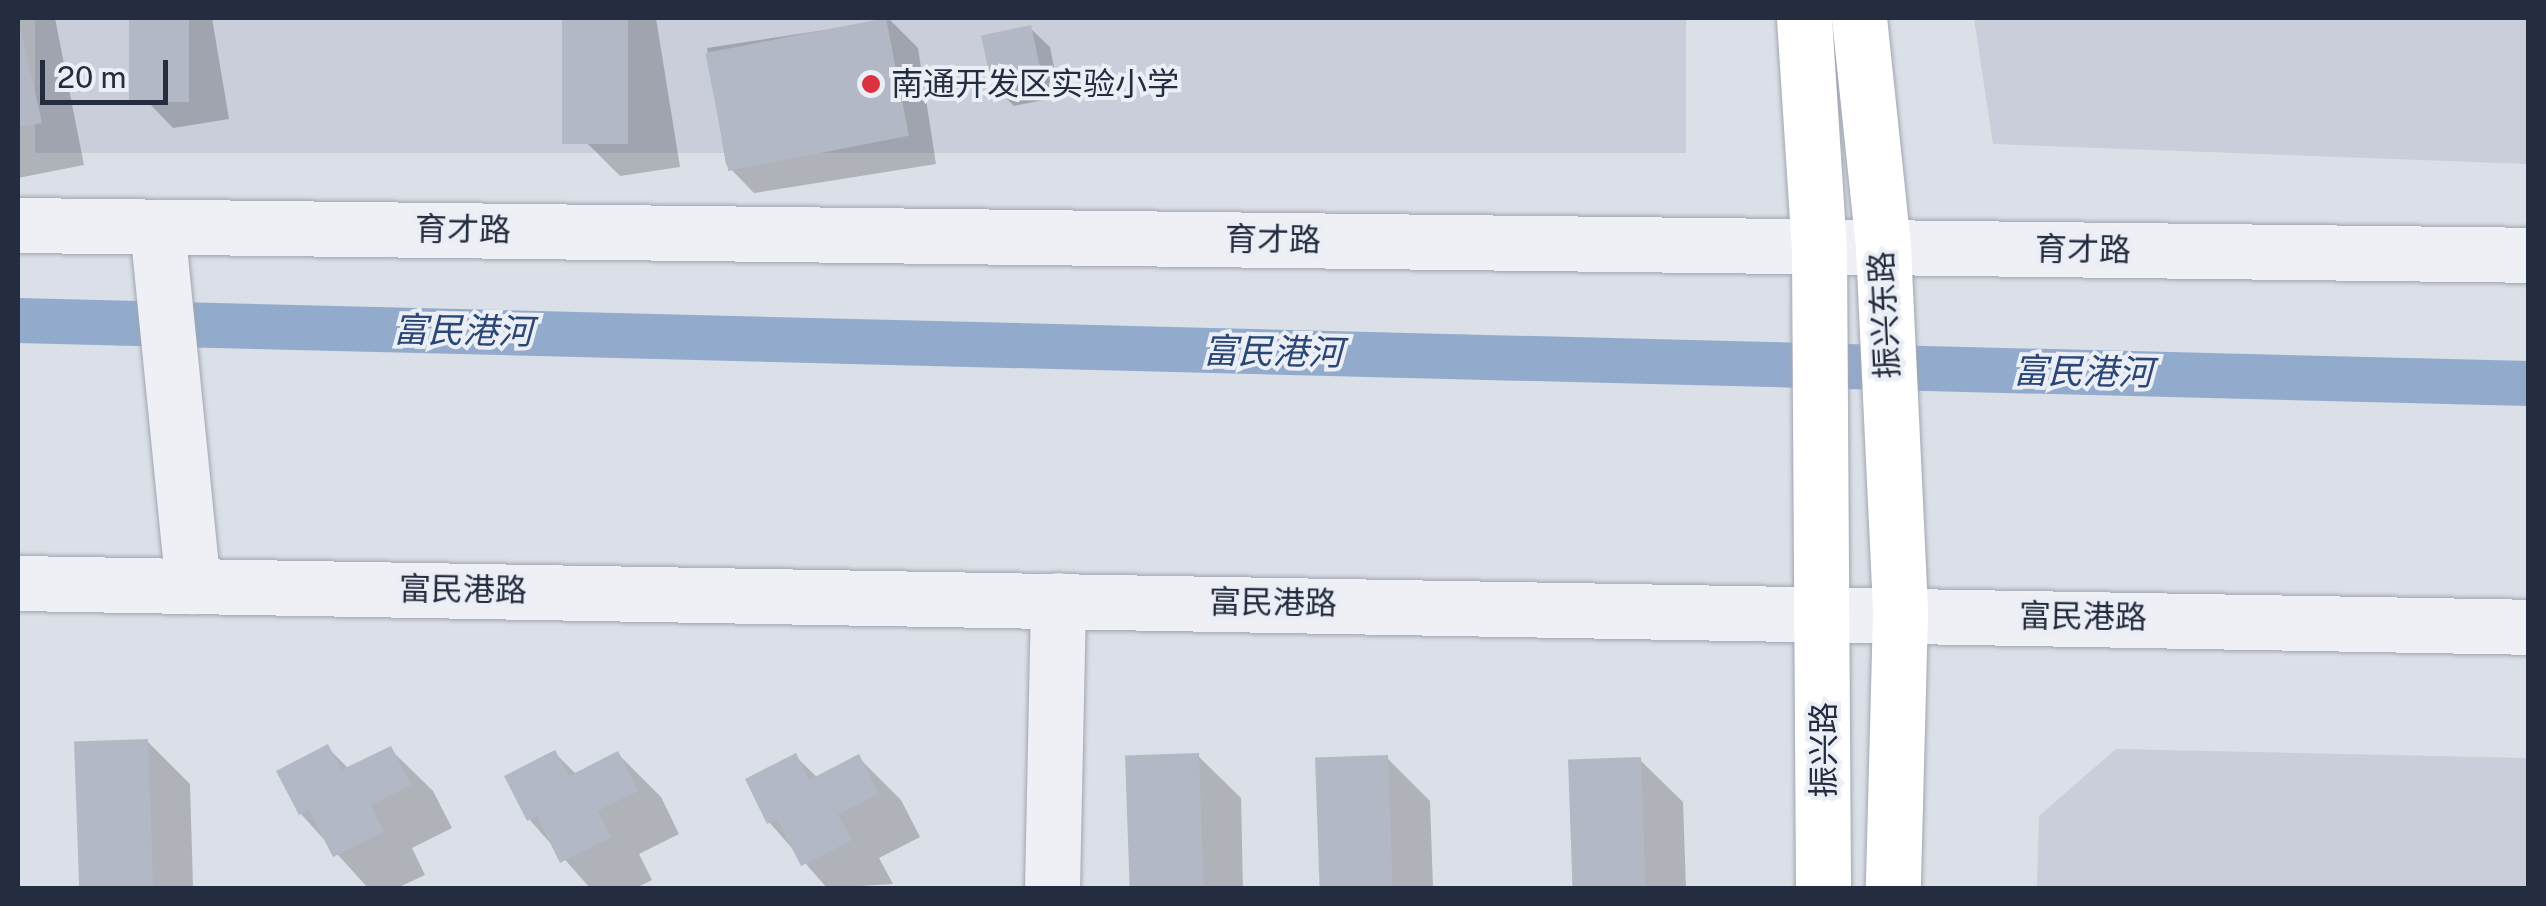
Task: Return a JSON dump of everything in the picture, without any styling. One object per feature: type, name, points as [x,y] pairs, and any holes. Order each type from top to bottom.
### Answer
[{"type":"main road","name":"振兴东路","points":[[1804,18],[1818,249],[1825,612]]},
{"type":"main road","name":"振兴东路","points":[[1858,18],[1882,249],[1900,613]]},
{"type":"main road","name":"振兴路","points":[[1823,888],[1825,612]]},
{"type":"main road","points":[[1894,888],[1900,613]]},
{"type":"street","name":"育才路","points":[[18,225],[2528,255]]},
{"type":"street","points":[[157,229],[192,586]]},
{"type":"street","name":"富民港路","points":[[18,583],[2528,627]]},
{"type":"street","points":[[1052,888],[1058,600]]},
{"type":"shaded area","name":"南通开发区实验小学","points":[[35,18],[1686,18],[1686,153],[35,153]]},
{"type":"shaded area","points":[[1974,18],[2528,18],[2528,164],[1993,144]]},
{"type":"shaded area","points":[[2116,749],[2528,758],[2528,888],[2037,888],[2039,816]]},
{"type":"building","points":[[18,18],[42,123],[18,127]]},
{"type":"building","points":[[129,18],[189,18],[189,102],[129,102]]},
{"type":"building","points":[[562,18],[628,18],[628,144],[562,144]]},
{"type":"building","points":[[886,18],[909,136],[728,171],[705,53]]},
{"type":"building","points":[[1031,25],[1042,78],[992,88],[981,36]]},
{"type":"building","points":[[148,739],[153,888],[79,888],[74,742]]},
{"type":"building","points":[[328,744],[341,770],[391,746],[411,785],[371,805],[384,832],[333,857],[309,810],[299,815],[276,771]]},
{"type":"building","points":[[555,750],[569,776],[618,751],[638,791],[598,811],[611,837],[560,863],[537,816],[527,821],[504,776]]},
{"type":"building","points":[[796,753],[809,780],[859,754],[879,794],[838,814],[852,840],[801,866],[777,819],[767,824],[745,779]]},
{"type":"building","points":[[1199,753],[1204,888],[1130,888],[1125,756]]},
{"type":"building","points":[[1388,755],[1393,888],[1320,888],[1315,758]]},
{"type":"building","points":[[1641,757],[1646,888],[1573,888],[1568,760]]},
{"type":"waterway","name":"富民港河","points":[[18,320],[2528,383]]},
{"type":"place","name":"南通开发区实验小学","points":[[871,84]]}]
